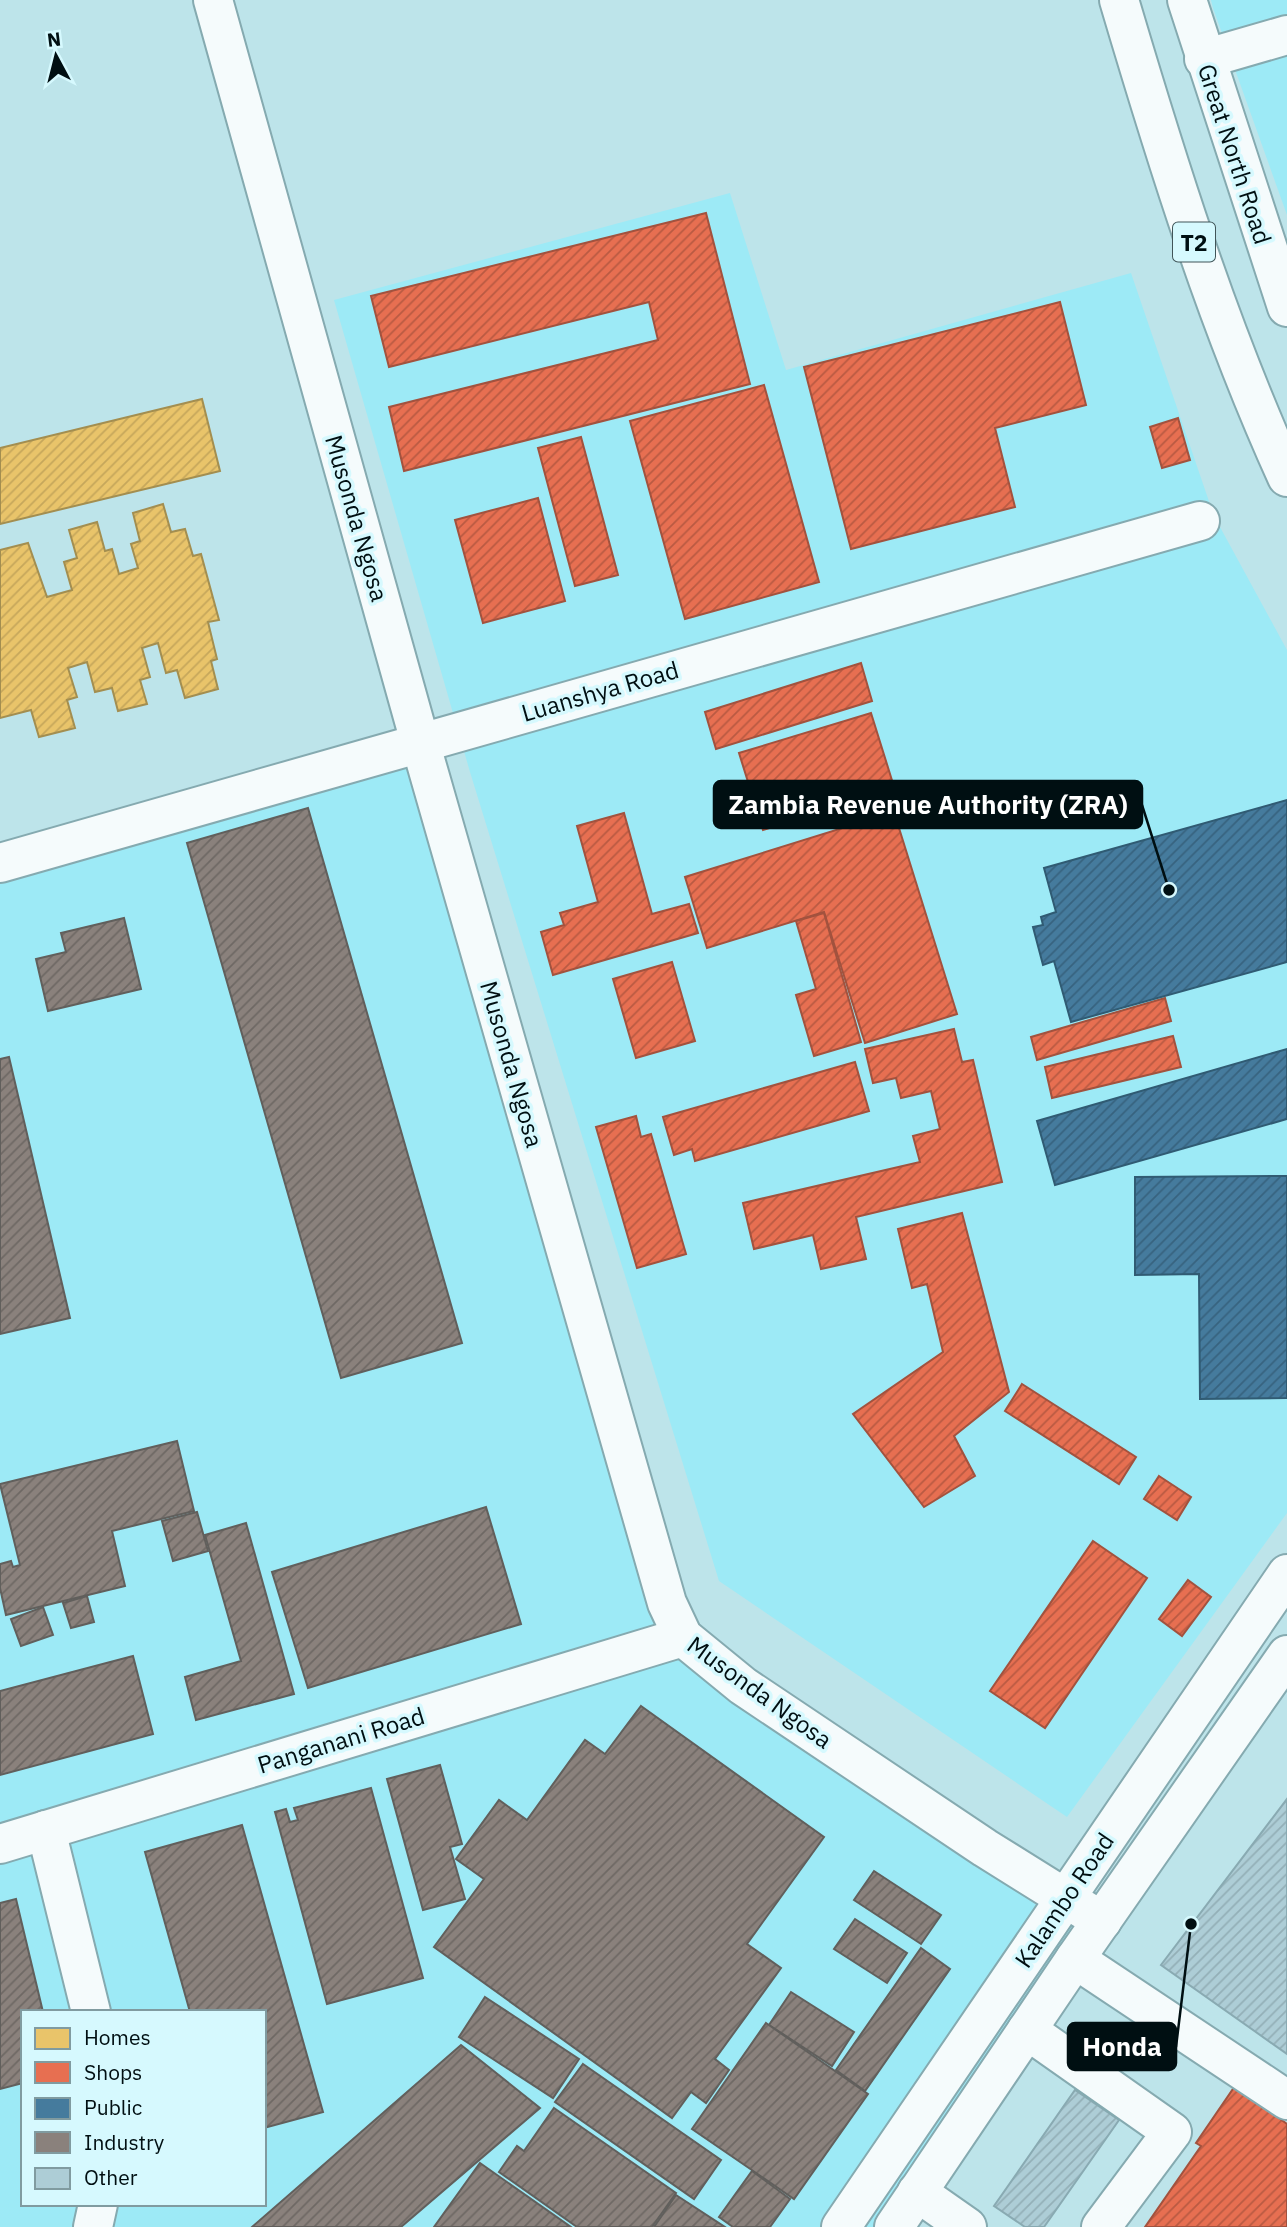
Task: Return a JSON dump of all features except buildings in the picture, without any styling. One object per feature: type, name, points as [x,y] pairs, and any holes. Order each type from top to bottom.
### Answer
[{"type":"street","name":"Musonda Ngosa","points":[[213,0],[420,742],[667,1603],[682,1637],[743,1686],[1065,1899],[1102,1920]]},
{"type":"street","name":"T2","points":[[1119,0],[1164,150],[1213,298],[1251,397],[1287,477]]},
{"type":"street","name":"Great North Road","points":[[1186,0],[1287,307]]},
{"type":"street","points":[[1204,59],[1287,35]]},
{"type":"street","name":"Luanshya Road","points":[[0,863],[1200,521]]},
{"type":"street","name":"Kalambo Road","points":[[841,2227],[1287,1574]]},
{"type":"street","name":"Panganani Road","points":[[0,1844],[682,1637]]},
{"type":"street","name":"Kalambo Road","points":[[894,2227],[1075,1959],[1287,1655]]},
{"type":"street","points":[[46,1830],[90,2010]]},
{"type":"street","points":[[1075,1959],[1287,2100]]},
{"type":"street","points":[[1027,2030],[1172,2132],[1101,2227]]},
{"type":"street","points":[[918,2193],[967,2227]]},
{"type":"street","points":[[93,2227],[98,2206]]},
{"type":"shaded area","points":[[1211,0],[1287,0],[1287,215],[1213,8]]},
{"type":"shaded area","points":[[730,193],[786,370],[1131,273],[1214,516],[1287,650],[1287,1513],[1067,1817],[719,1581],[470,772],[334,300]]},
{"type":"shaded area","points":[[404,744],[671,1640],[1101,1902],[875,2227],[0,2227],[0,860]]},
{"type":"place","name":"Zambia Revenue Authority (ZRA)","points":[[1169,890]]},
{"type":"place","name":"Honda","points":[[1191,1924]]}]
